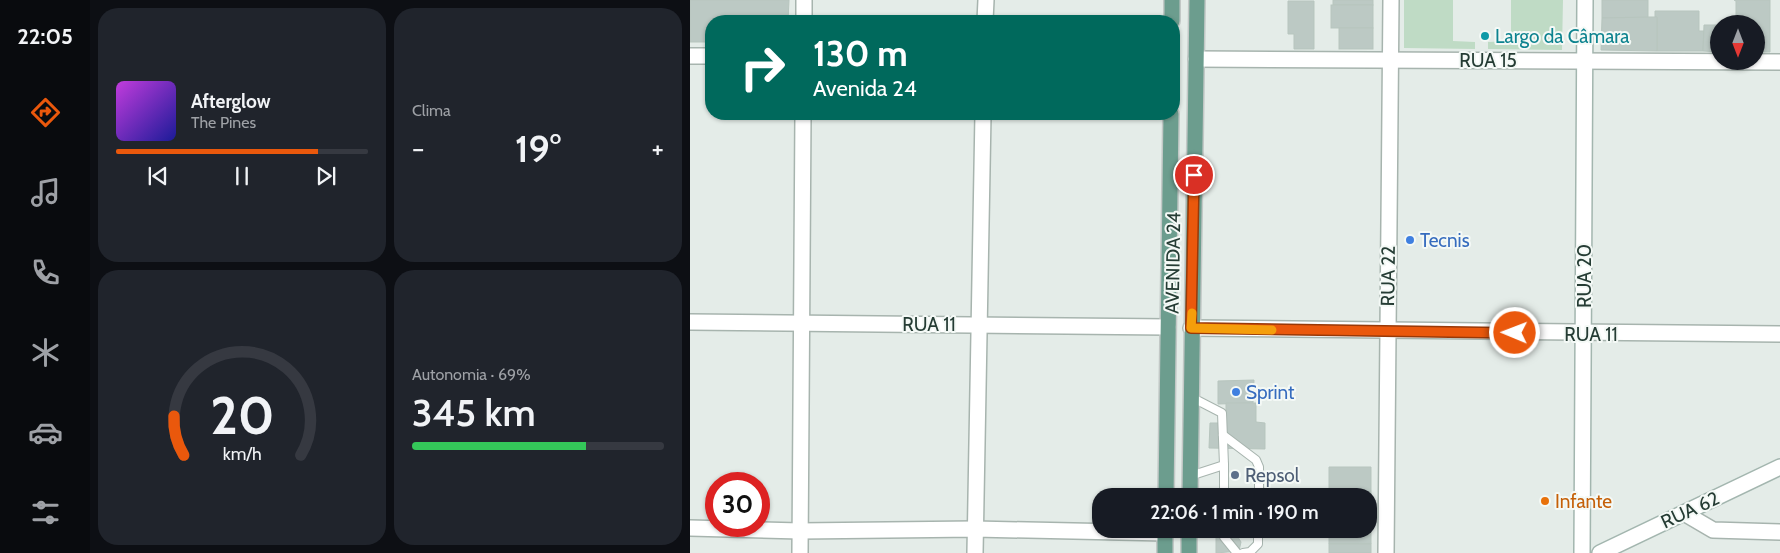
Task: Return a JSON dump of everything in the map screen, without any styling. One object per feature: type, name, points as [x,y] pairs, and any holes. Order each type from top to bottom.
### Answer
[{"type":"main road","points":[[1172,0],[1172,15]]},
{"type":"main road","name":"AVENIDA 24","points":[[1190,488],[1197,0]]},
{"type":"main road","name":"AVENIDA 24","points":[[1166,488],[1171,120]]},
{"type":"main road","points":[[1165,538],[1165,553]]},
{"type":"main road","points":[[1189,538],[1189,553]]},
{"type":"street","points":[[804,0],[804,15]]},
{"type":"street","points":[[985,15],[986,0]]},
{"type":"street","name":"RUA 22","points":[[1386,553],[1392,0]]},
{"type":"street","name":"RUA 20","points":[[1582,553],[1585,0]]},
{"type":"street","points":[[690,56],[705,56]]},
{"type":"street","name":"RUA 15","points":[[1196,59],[1780,62]]},
{"type":"street","points":[[800,553],[803,120]]},
{"type":"street","points":[[974,553],[983,120]]},
{"type":"street","name":"RUA 11","points":[[690,322],[1168,327]]},
{"type":"street","name":"RUA 11","points":[[1191,328],[1387,332],[1780,334]]},
{"type":"street","name":"RUA 62","points":[[1600,553],[1780,467]]},
{"type":"street","points":[[1684,513],[1713,530],[1780,532]]},
{"type":"street","points":[[690,528],[800,531],[975,529],[1092,530]]},
{"type":"lane","points":[[1191,397],[1222,413],[1224,488]]},
{"type":"lane","points":[[1223,435],[1256,460],[1259,467],[1259,488]]},
{"type":"lane","points":[[1190,476],[1224,465]]},
{"type":"lane","points":[[1225,538],[1237,553]]},
{"type":"lane","points":[[1243,553],[1250,552],[1258,544],[1258,538]]},
{"type":"green space","points":[[1404,0],[1453,0],[1453,41],[1475,42],[1475,49],[1404,48]]},
{"type":"green space","points":[[1511,0],[1563,0],[1562,50],[1488,49],[1488,42],[1511,41]]},
{"type":"building","points":[[690,0],[789,0],[788,15],[705,15],[705,42],[690,42]]},
{"type":"building","points":[[1333,0],[1373,0],[1373,5],[1333,5]]},
{"type":"building","points":[[1602,0],[1648,0],[1648,19],[1602,18]]},
{"type":"building","points":[[1734,0],[1770,0],[1770,52],[1765,52],[1765,15],[1736,15],[1736,1]]},
{"type":"building","points":[[1288,1],[1314,1],[1314,49],[1294,49],[1294,34],[1288,34]]},
{"type":"building","points":[[1331,5],[1373,5],[1373,28],[1331,28]]},
{"type":"building","points":[[1655,11],[1699,11],[1699,31],[1704,31],[1703,51],[1657,51],[1657,17],[1655,17]]},
{"type":"building","points":[[1657,17],[1657,51],[1601,50],[1602,18]]},
{"type":"building","points":[[1704,25],[1710,25],[1710,51],[1703,51]]},
{"type":"building","points":[[1339,28],[1373,28],[1373,49],[1339,49]]},
{"type":"building","name":"Sprint","points":[[1254,380],[1253,403],[1218,404],[1218,381]]},
{"type":"building","points":[[1226,403],[1256,403],[1256,422],[1265,423],[1265,449],[1209,448],[1210,423],[1226,423]]},
{"type":"building","points":[[1329,467],[1371,467],[1371,488],[1329,488]]},
{"type":"building","points":[[1216,538],[1238,538],[1241,542],[1239,551],[1216,553]]},
{"type":"building","points":[[1329,538],[1371,538],[1371,544],[1329,544]]},
{"type":"building","points":[[1329,544],[1371,544],[1371,553],[1329,553]]},
{"type":"slow traffic","points":[[1192,313],[1191,328],[1272,330]]},
{"type":"place","name":"Largo da Câmara","points":[[1485,36]]},
{"type":"place","name":"Tecnis","points":[[1410,240]]},
{"type":"place","name":"Sprint","points":[[1236,392]]},
{"type":"place","name":"Repsol","points":[[1235,475]]},
{"type":"place","name":"Infante","points":[[1545,501]]},
{"type":"route","points":[[1194,175],[1191,328],[1515,333]]}]
